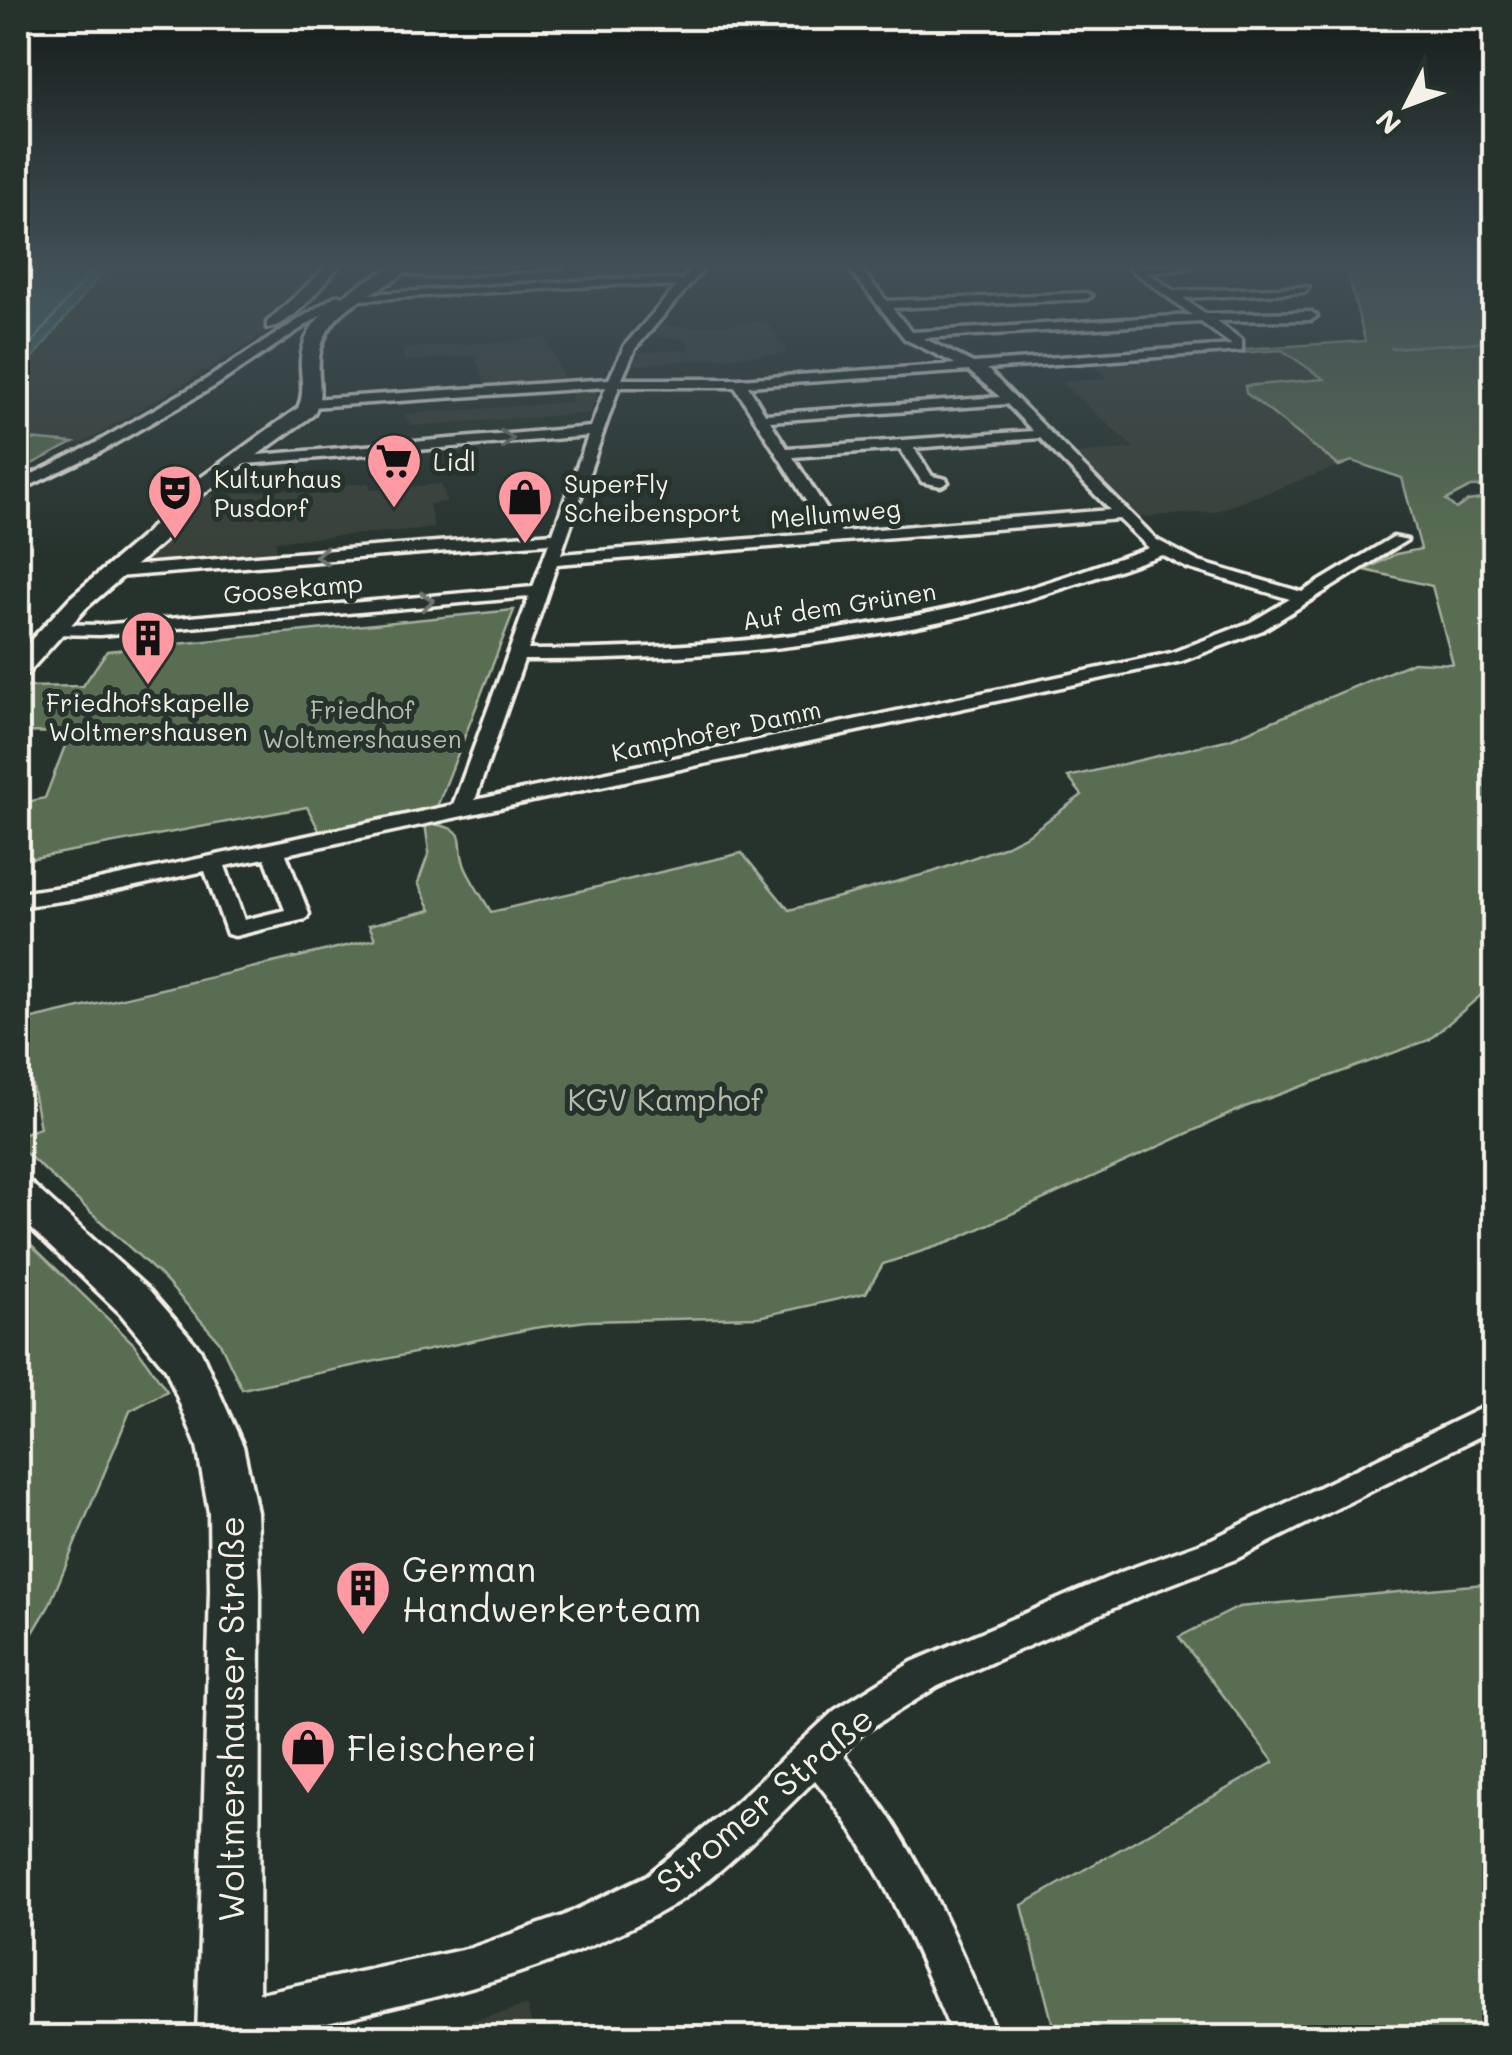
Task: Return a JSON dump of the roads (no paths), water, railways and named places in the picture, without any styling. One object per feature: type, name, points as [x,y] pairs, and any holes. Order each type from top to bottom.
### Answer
[{"type":"street","points":[[18,475],[214,363]]},
{"type":"street","points":[[18,486],[98,448],[238,363]]},
{"type":"street","points":[[18,669],[51,630],[155,537],[188,496],[298,418],[311,404],[312,363]]},
{"type":"street","points":[[462,808],[623,363]]},
{"type":"street","points":[[966,363],[1011,400],[1161,550],[1193,564],[1305,598]]},
{"type":"street","points":[[311,404],[614,384],[739,384],[1032,363]]},
{"type":"street","points":[[739,384],[836,537]]},
{"type":"street","points":[[761,418],[1011,400]]},
{"type":"street","points":[[235,461],[597,431]]},
{"type":"street","points":[[783,454],[1044,434]]},
{"type":"street","points":[[904,444],[928,478],[941,482]]},
{"type":"street","name":"Mellumweg","points":[[552,560],[1123,514]]},
{"type":"street","points":[[116,572],[559,537]]},
{"type":"street","name":"Kamphofer Damm","points":[[18,900],[587,786],[1150,664],[1210,646],[1257,626],[1400,540]]},
{"type":"street","name":"Auf dem Grünen","points":[[517,655],[658,655],[907,623],[1010,599],[1161,550]]},
{"type":"street","name":"Goosekamp","points":[[51,630],[100,630],[540,591]]},
{"type":"street","points":[[213,862],[236,929],[298,914],[273,849]]},
{"type":"street","name":"Woltmershauser Straße","points":[[18,1194],[135,1302],[185,1361],[220,1446],[233,1512],[235,1590],[228,2030]]},
{"type":"street","name":"Stromer Straße","points":[[228,2030],[471,1969],[571,1934],[660,1890],[745,1820],[848,1722],[925,1674],[1132,1584],[1224,1549],[1494,1415]]},
{"type":"street","points":[[815,1751],[857,1802],[908,1882],[976,2038]]},
{"type":"water","points":[[18,363],[29,363],[18,376]]},
{"type":"place","name":"Lidl","points":[[394,510]]},
{"type":"place","name":"Kulturhaus Pusdorf","points":[[175,541]]},
{"type":"place","name":"SuperFly Scheibensport","points":[[525,546]]},
{"type":"place","name":"Friedhofskapelle Woltmershausen","points":[[148,687]]},
{"type":"place","name":"German Handwerkerteam","points":[[363,1637]]},
{"type":"place","name":"Fleischerei","points":[[308,1796]]},
{"type":"park label","name":"Friedhof Woltmershausen","points":[[362,724]]},
{"type":"park label","name":"KGV Kamphof","points":[[665,1099]]}]
